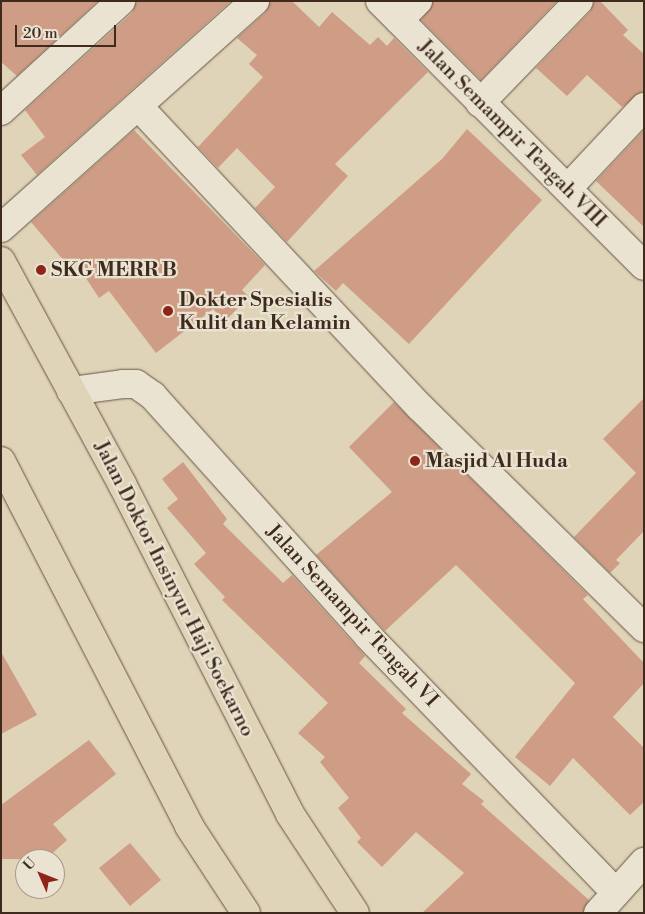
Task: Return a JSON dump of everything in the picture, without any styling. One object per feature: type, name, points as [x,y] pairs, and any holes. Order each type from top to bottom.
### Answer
[{"type":"main road","name":"Jalan Doktor Insinyur Haji Soekarno","points":[[1,261],[71,391],[290,814],[355,913]]},
{"type":"main road","points":[[1,461],[189,826],[246,913]]},
{"type":"street","points":[[1,110],[121,1]]},
{"type":"street","points":[[1,228],[255,1]]},
{"type":"street","points":[[480,103],[579,1]]},
{"type":"street","name":"Jalan Semampir Tengah VIII","points":[[399,7],[480,103],[568,188],[644,266]]},
{"type":"street","points":[[138,107],[420,408],[644,628]]},
{"type":"street","points":[[568,188],[644,107]]},
{"type":"street","name":"Jalan Semampir Tengah VI","points":[[71,391],[136,384],[153,396],[607,903]]},
{"type":"street","points":[[607,903],[644,862]]},
{"type":"building","points":[[1,1],[98,1],[17,76],[1,62]]},
{"type":"building","points":[[136,1],[231,1],[37,175],[21,155],[45,137],[25,110],[132,13]]},
{"type":"building","points":[[270,1],[292,1],[319,27],[332,12],[370,45],[378,37],[387,46],[394,38],[428,72],[335,164],[348,176],[287,242],[255,208],[275,187],[237,148],[218,168],[198,147],[263,77],[249,64],[257,55],[237,38],[265,13]]},
{"type":"building","points":[[433,1],[557,1],[481,80],[421,20]]},
{"type":"building","points":[[594,1],[600,1],[628,30],[623,35],[644,54],[644,92],[622,107],[587,75],[567,96],[536,68],[590,12]]},
{"type":"building","points":[[467,129],[542,200],[409,344],[343,283],[336,291],[314,271],[442,159]]},
{"type":"building","points":[[134,130],[265,265],[242,290],[249,297],[225,321],[213,309],[156,353],[109,291],[99,298],[76,263],[70,268],[31,222]]},
{"type":"building","points":[[644,130],[644,227],[596,181]]},
{"type":"building","points":[[644,398],[644,531],[616,560],[620,563],[610,573],[574,537],[636,473],[603,439]]},
{"type":"building","points":[[394,402],[588,595],[583,599],[644,663],[644,683],[613,717],[644,748],[644,802],[630,815],[573,758],[550,786],[515,757],[575,683],[456,565],[385,631],[316,555],[392,492],[349,447]]},
{"type":"building","points":[[183,462],[227,519],[223,524],[283,583],[292,575],[365,656],[359,663],[406,709],[402,713],[471,774],[462,784],[484,801],[481,804],[589,900],[583,913],[422,913],[464,873],[416,832],[382,867],[357,842],[361,838],[338,808],[349,798],[320,762],[325,757],[298,733],[328,703],[222,600],[225,597],[194,564],[206,553],[167,508],[178,499],[162,479]]},
{"type":"building","points":[[1,652],[37,715],[1,734]]},
{"type":"building","points":[[89,740],[116,774],[53,824],[67,840],[57,849],[15,849],[15,859],[1,859],[1,805]]},
{"type":"building","points":[[130,843],[161,880],[130,906],[99,868]]},
{"type":"place","name":"SKG MERR B","points":[[41,270]]},
{"type":"place","name":"Dokter Spesialis Kulit dan Kelamin","points":[[168,311]]},
{"type":"place","name":"Masjid Al Huda","points":[[415,461]]}]
